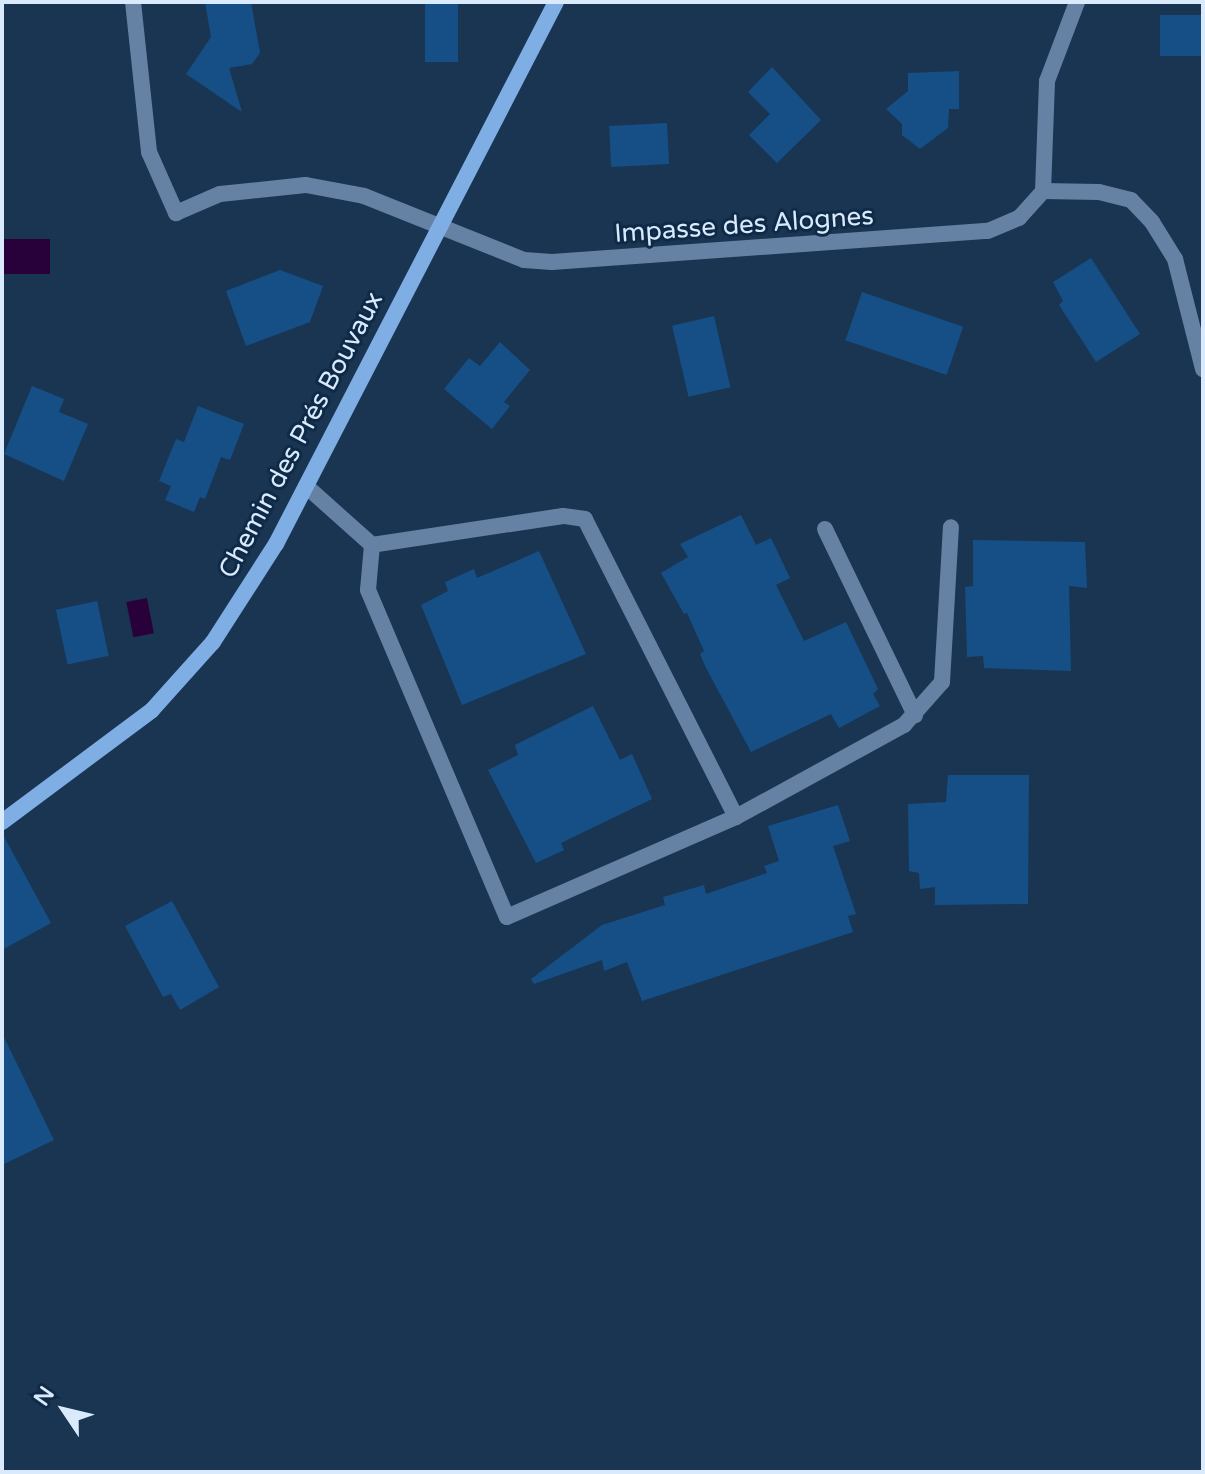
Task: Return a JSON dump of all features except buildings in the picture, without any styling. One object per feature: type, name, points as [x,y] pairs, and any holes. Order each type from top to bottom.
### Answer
[{"type":"street","name":"Impasse des Alognes","points":[[133,2],[149,152],[176,213],[220,194],[306,185],[364,196],[524,260],[552,262],[988,231],[1019,218],[1043,191]]},
{"type":"street","name":"Chemin des Prés Bouvaux","points":[[2,822],[152,710],[213,642],[276,544],[556,2]]},
{"type":"street","points":[[1077,2],[1047,81],[1043,191],[1099,192],[1131,200],[1152,222],[1175,259],[1203,369]]},
{"type":"street","points":[[306,486],[372,545]]},
{"type":"street","points":[[372,545],[563,516],[585,519],[736,817]]},
{"type":"street","points":[[372,545],[368,590],[507,917],[736,817],[904,725],[942,682],[951,527]]},
{"type":"street","points":[[825,529],[915,715]]},
{"type":"shaded area","points":[[2,239],[50,239],[50,274],[2,274]]},
{"type":"shaded area","points":[[147,598],[154,633],[133,637],[126,602]]}]
